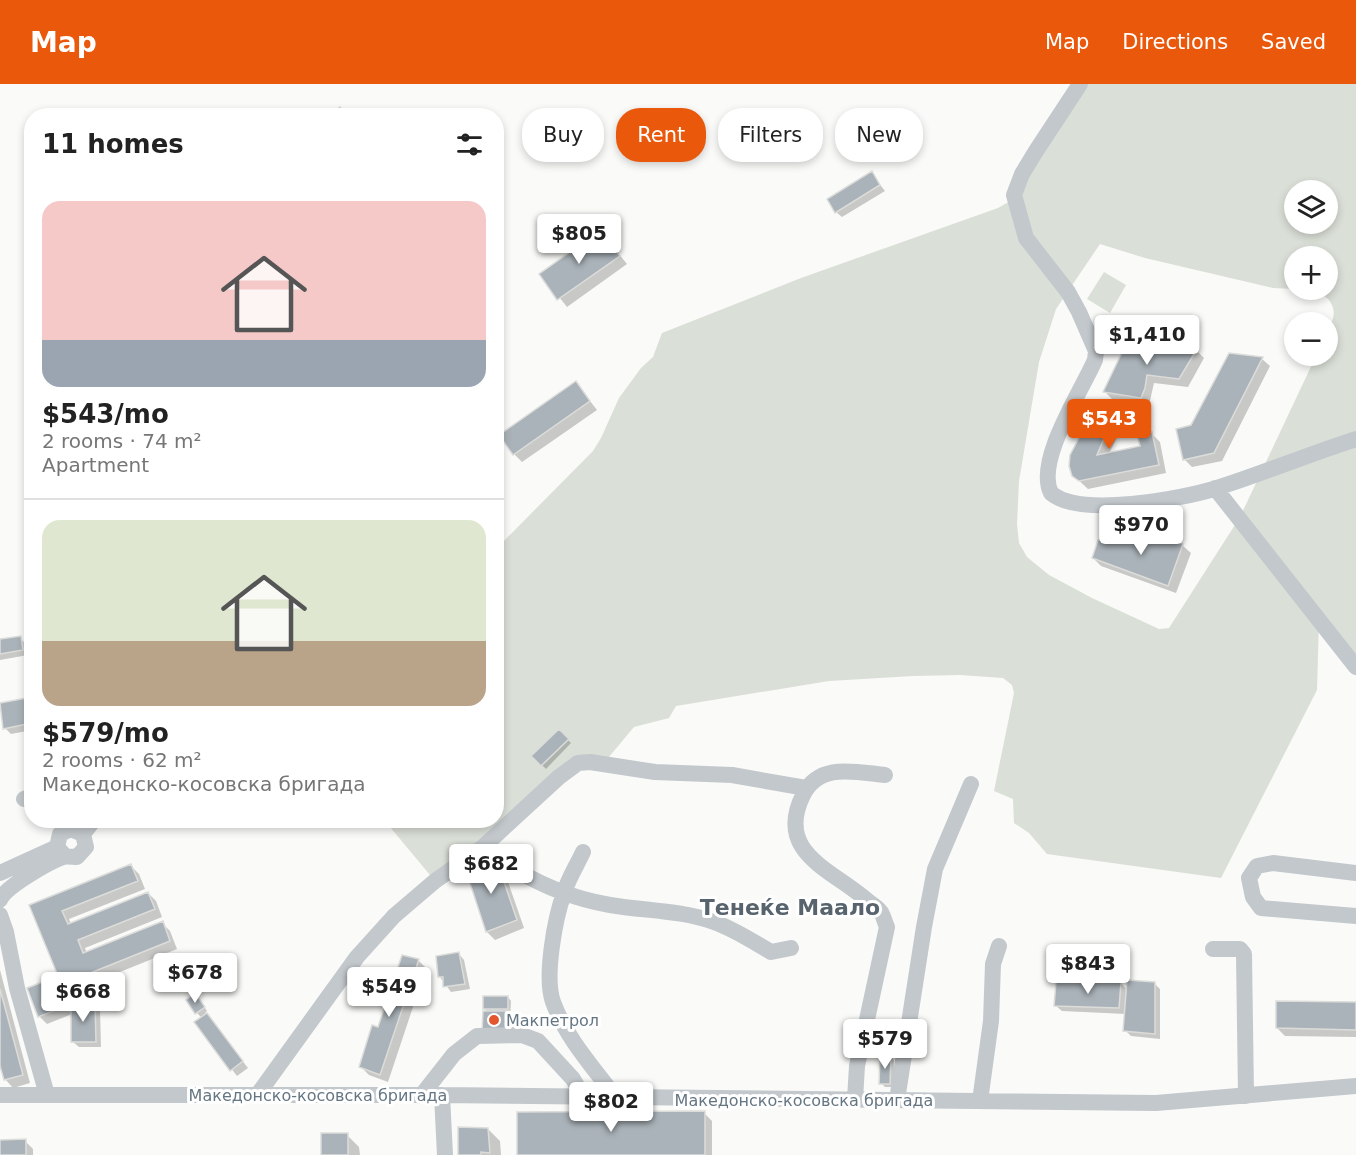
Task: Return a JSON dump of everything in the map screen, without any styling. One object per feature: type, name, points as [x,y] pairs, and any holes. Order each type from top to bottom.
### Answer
[{"type":"street","points":[[1080,84],[1035,151],[1022,174],[1014,195],[1026,238],[1068,292],[1096,351],[1095,360],[1050,457],[1047,469],[1047,486],[1050,493],[1065,502],[1095,505],[1148,502],[1215,488],[1356,439]]},
{"type":"street","points":[[1215,488],[1356,667]]},
{"type":"street","points":[[504,828],[559,777],[584,762],[655,772],[732,775],[806,788]]},
{"type":"street","points":[[855,1099],[857,1066],[887,927],[882,913],[865,897],[809,858],[796,837],[794,823],[796,810],[806,788],[819,777],[829,772],[885,775]]},
{"type":"street","points":[[897,1100],[924,927],[936,869],[971,784]]},
{"type":"street","points":[[0,873],[61,851],[77,857],[86,847],[82,834],[87,828]]},
{"type":"street","points":[[258,1094],[357,957],[393,916],[435,881],[483,847],[504,828]]},
{"type":"street","points":[[483,847],[510,867],[563,894],[610,905],[678,912],[737,932],[771,952],[791,948]]},
{"type":"street","points":[[0,900],[12,885],[61,851]]},
{"type":"street","points":[[583,852],[563,894],[554,936],[549,977],[553,1002],[572,1038],[616,1098]]},
{"type":"street","points":[[1356,873],[1273,863],[1257,866],[1249,878],[1253,897],[1261,908],[1356,916]]},
{"type":"street","points":[[0,915],[6,932],[17,988],[47,1095]]},
{"type":"street","points":[[980,1101],[991,1021],[993,964],[999,946]]},
{"type":"street","points":[[1213,949],[1240,949],[1244,954],[1246,1096]]},
{"type":"street","points":[[421,1096],[454,1054],[477,1036],[522,1035],[538,1041],[550,1053],[573,1079],[584,1098]]},
{"type":"street","name":"Македонско-косовска бригада","points":[[0,1095],[442,1095],[1156,1103],[1356,1086]]},
{"type":"street","points":[[442,1095],[445,1155]]},
{"type":"shaded area","points":[[1088,84],[1356,84],[1356,667],[1319,620],[1317,690],[1221,878],[1047,854],[1029,833],[1014,823],[1013,799],[994,791],[1014,693],[1012,685],[1003,678],[960,675],[829,681],[676,706],[669,718],[634,727],[603,764],[590,762],[435,881],[391,828],[504,828],[504,541],[593,451],[619,398],[641,368],[653,357],[662,333],[801,278],[998,208],[1012,200]],"holes":[[[1100,244],[1145,258],[1273,288],[1284,289],[1284,246],[1338,246],[1338,300],[1329,300],[1334,312],[1338,312],[1338,366],[1311,366],[1240,517],[1169,628],[1159,629],[1092,598],[1049,575],[1027,557],[1019,543],[1017,524],[1019,481],[1039,362],[1056,309]]]},
{"type":"shaded area","points":[[1104,272],[1126,285],[1110,313],[1087,299]]},
{"type":"building","points":[[872,171],[880,185],[835,213],[827,199]]},
{"type":"building","points":[[601,230],[620,256],[557,300],[539,274]]},
{"type":"building","points":[[1128,340],[1197,349],[1179,379],[1147,375],[1141,398],[1103,392]]},
{"type":"building","points":[[1229,353],[1263,357],[1214,453],[1183,460],[1176,429],[1191,425]]},
{"type":"building","points":[[576,381],[590,401],[513,455],[504,442],[504,431]]},
{"type":"building","points":[[1093,411],[1129,413],[1120,430],[1108,429],[1097,455],[1140,446],[1137,435],[1152,432],[1159,465],[1079,481],[1072,476],[1069,466],[1070,455]]},
{"type":"building","points":[[1156,534],[1183,544],[1168,586],[1092,558],[1098,540]]},
{"type":"building","points":[[21,636],[23,650],[0,654],[0,639]]},
{"type":"building","points":[[24,698],[24,725],[3,729],[0,703]]},
{"type":"building","points":[[559,729],[569,739],[541,766],[531,756]]},
{"type":"building","points":[[485,858],[500,870],[517,920],[486,932],[465,868]]},
{"type":"building","points":[[131,864],[138,881],[62,911],[68,924],[148,892],[155,909],[78,940],[83,953],[163,921],[170,941],[88,974],[92,982],[68,991],[73,1003],[38,1017],[27,988],[58,976],[29,905]]},
{"type":"building","points":[[459,952],[465,984],[443,987],[443,977],[438,977],[436,956]]},
{"type":"building","points":[[167,953],[186,981],[175,988],[156,960]]},
{"type":"building","points":[[402,955],[419,959],[380,1075],[359,1067],[372,1025],[378,1027]]},
{"type":"building","points":[[1127,980],[1155,982],[1155,1034],[1123,1031]]},
{"type":"building","points":[[1056,982],[1121,982],[1119,1008],[1054,1006]]},
{"type":"building","points":[[0,989],[23,1075],[4,1080],[0,1066]]},
{"type":"building","points":[[195,993],[205,1007],[195,1014],[186,1000]]},
{"type":"building","points":[[483,996],[508,996],[508,1009],[483,1009]]},
{"type":"building","points":[[1276,1001],[1356,1002],[1356,1030],[1276,1028]]},
{"type":"building","points":[[95,1003],[96,1042],[71,1042],[71,1004]]},
{"type":"building","points":[[483,1011],[509,1011],[508,1033],[482,1033]]},
{"type":"building","points":[[207,1013],[243,1061],[230,1071],[194,1022]]},
{"type":"building","points":[[880,1055],[891,1056],[890,1084],[879,1084]]},
{"type":"building","points":[[705,1111],[705,1155],[517,1155],[517,1112]]},
{"type":"building","points":[[458,1127],[488,1128],[490,1153],[458,1155]]},
{"type":"building","points":[[321,1133],[348,1133],[348,1155],[321,1155]]},
{"type":"building","points":[[26,1139],[26,1155],[0,1155],[0,1140]]},
{"type":"place","name":"Макпетрол","points":[[494,1020]]},
{"type":"district","name":"Тенеќе Маало","points":[[790,907]]}]
